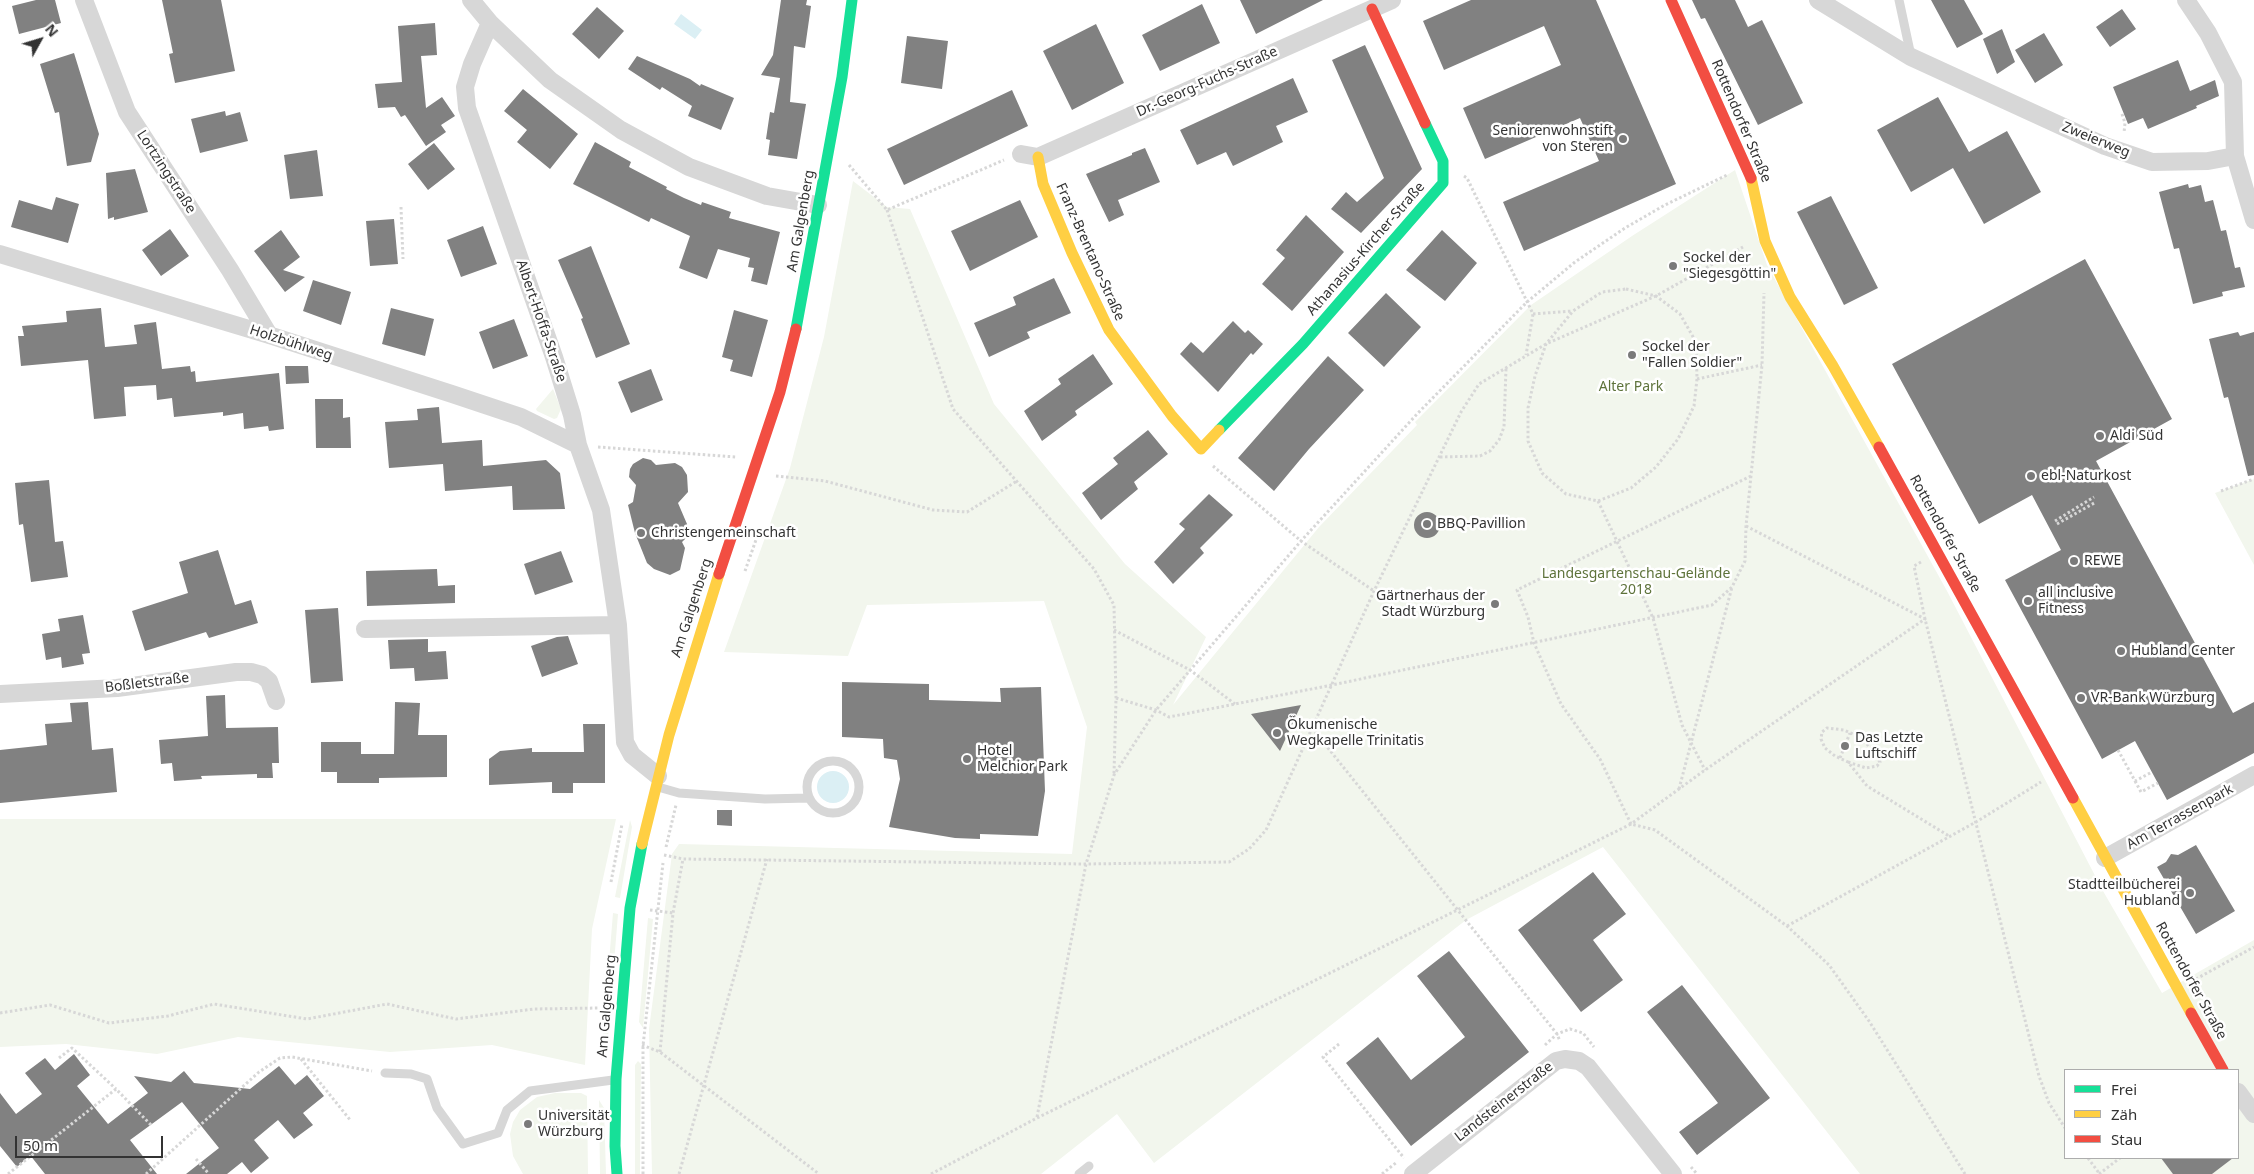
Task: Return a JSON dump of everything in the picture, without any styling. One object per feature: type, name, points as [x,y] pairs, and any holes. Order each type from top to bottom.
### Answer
[{"type":"street","name":"Lortzingstraße","points":[[84,0],[127,112],[230,270],[268,335]]},
{"type":"street","points":[[471,0],[490,23],[550,80],[621,130],[689,168],[767,196],[818,205]]},
{"type":"street","name":"Am Galgenberg","points":[[616,1174],[616,1079],[630,908],[648,816],[668,735],[707,609],[780,392],[800,312],[842,77],[852,0]]},
{"type":"street","name":"Dr.-Georg-Fuchs-Straße","points":[[1029,155],[1392,0]]},
{"type":"street","name":"Rottendorfer Straße","points":[[1672,0],[1754,184],[1765,241],[1790,297],[1832,366],[1938,552],[2222,1069]]},
{"type":"street","name":"Zweierweg","points":[[1818,0],[1911,57],[2105,146],[2152,162],[2208,161],[2235,156]]},
{"type":"street","points":[[2186,0],[2208,32],[2233,82],[2235,156],[2254,220]]},
{"type":"street","name":"Athanasius-Kircher-Straße","points":[[1201,449],[1303,344],[1443,184],[1443,161],[1372,9]]},
{"type":"street","name":"Albert-Hoffa-Straße","points":[[490,23],[472,64],[465,87],[468,108],[554,357],[572,414],[578,445],[601,510],[618,625],[625,742],[632,756],[657,781]]},
{"type":"street","name":"Franz-Brentano-Straße","points":[[1029,155],[1072,253],[1109,330],[1172,416],[1201,449]]},
{"type":"street","name":"Holzbühlweg","points":[[0,254],[268,335],[521,418],[578,445]]},
{"type":"street","points":[[365,629],[618,625]]},
{"type":"street","name":"Boßletstraße","points":[[0,694],[117,688],[236,672],[251,672],[262,675],[269,681],[276,701]]},
{"type":"street","name":"Am Terrassenpark","points":[[2105,858],[2254,776]]},
{"type":"street","name":"Landsteinerstraße","points":[[1414,1173],[1556,1062],[1565,1059],[1579,1061],[1588,1068],[1672,1174]]},
{"type":"street","points":[[2239,1093],[2254,1114]]},
{"type":"lane","points":[[1899,0],[1911,57]]},
{"type":"lane","points":[[836,760],[849,765],[857,776],[860,790],[855,802],[844,811],[831,814],[818,809],[809,798],[806,785],[811,772],[822,763],[836,760]]},
{"type":"lane","points":[[657,781],[679,793],[764,799],[809,798]]},
{"type":"lane","points":[[385,1073],[411,1074],[427,1079],[437,1108],[463,1144],[498,1133],[507,1110],[530,1091],[616,1079]]},
{"type":"lane","points":[[1078,1174],[1089,1166]]},
{"type":"path","points":[[2122,114],[2125,123],[2124,130]]},
{"type":"path","points":[[887,210],[1029,155]]},
{"type":"path","points":[[1443,161],[1467,178],[1534,314],[1526,355]]},
{"type":"path","points":[[848,164],[887,210],[953,409],[1094,569],[1114,605],[1116,698],[1114,775]]},
{"type":"path","points":[[1037,1118],[1086,864],[1114,775],[1156,710],[1301,541],[1417,414],[1527,302],[1575,262],[1625,228],[1664,205],[1746,166]]},
{"type":"path","points":[[401,207],[403,259]]},
{"type":"path","points":[[664,856],[683,859],[1086,864],[1228,862],[1249,849],[1266,830],[1374,591],[1461,412],[1479,384],[1546,344],[1656,296],[1744,246],[1765,241]]},
{"type":"path","points":[[1626,289],[1656,296],[1680,314],[1696,342],[1698,379],[1694,406],[1678,438],[1656,467],[1630,488],[1598,501],[1566,494],[1560,489],[1542,473],[1528,441],[1528,408],[1535,376],[1546,344],[1573,310],[1602,292],[1626,289]]},
{"type":"path","points":[[1679,789],[1732,587],[1745,561],[1746,526],[1762,365],[1764,289]]},
{"type":"path","points":[[1534,314],[1573,310]]},
{"type":"path","points":[[1698,379],[1762,365]]},
{"type":"path","points":[[1440,457],[1480,456],[1490,451],[1500,440],[1504,427],[1506,368]]},
{"type":"path","points":[[578,445],[700,456],[759,458]]},
{"type":"path","points":[[1201,449],[1214,467],[1301,541],[1374,591]]},
{"type":"path","points":[[776,476],[826,481],[933,510],[967,512],[1017,481]]},
{"type":"path","points":[[1631,824],[1600,759],[1561,704],[1534,643],[1528,617],[1517,590],[1751,476]]},
{"type":"path","points":[[2221,491],[2254,479]]},
{"type":"path","points":[[2056,522],[2095,500]]},
{"type":"path","points":[[1598,501],[1653,618],[1682,725],[1705,770]]},
{"type":"path","points":[[1746,526],[1925,619]]},
{"type":"path","points":[[1938,552],[1914,566],[1925,619],[2039,1076],[2048,1103],[2064,1127]]},
{"type":"path","points":[[1116,698],[1156,710],[1169,717],[1236,705],[1712,605],[1732,587]]},
{"type":"path","points":[[930,1174],[1037,1118],[1631,824],[1705,770],[1925,619]]},
{"type":"path","points":[[1114,630],[1190,670],[1236,705]]},
{"type":"path","points":[[1312,728],[1557,1034],[1565,1059]]},
{"type":"path","points":[[1827,728],[1850,733],[1867,744],[1880,762],[1877,766],[1866,768],[1840,758],[1825,748],[1821,739],[1822,732],[1827,728]]},
{"type":"path","points":[[1840,758],[1850,733]]},
{"type":"path","points":[[2118,750],[2142,792],[2158,783]]},
{"type":"path","points":[[1848,762],[1867,786],[1950,837]]},
{"type":"path","points":[[1787,926],[1950,837],[2058,772]]},
{"type":"path","points":[[2136,781],[2152,772]]},
{"type":"path","points":[[1631,824],[1655,830],[1787,926],[1829,964],[1869,1021],[1965,1174]]},
{"type":"path","points":[[643,1174],[643,1046],[664,856],[667,844]]},
{"type":"path","points":[[683,859],[673,913],[660,1052],[819,1174]]},
{"type":"path","points":[[679,1174],[767,860]]},
{"type":"path","points":[[2178,988],[2254,947]]},
{"type":"path","points":[[0,1013],[50,1005],[109,1024],[168,1016],[214,1004],[307,1019],[387,1004],[456,1019],[534,1009],[598,1008]]},
{"type":"path","points":[[1539,1050],[1557,1034],[1570,1029],[1583,1033],[1596,1050]]},
{"type":"path","points":[[1339,1044],[1323,1057],[1414,1173]]},
{"type":"path","points":[[59,1058],[72,1048],[152,1126]]},
{"type":"path","points":[[146,1174],[259,1072],[280,1058],[301,1059],[385,1073]]},
{"type":"path","points":[[301,1059],[351,1121]]},
{"type":"path","points":[[8,1174],[116,1089]]},
{"type":"path","points":[[1382,1174],[1411,1151]]},
{"type":"path","points":[[196,1158],[209,1174]]},
{"type":"path","points":[[2089,1159],[2099,1174],[2119,1159]]},
{"type":"path","points":[[1690,1166],[1697,1174]]},
{"type":"green space","name":"Landesgartenschau-Gelände 2018","points":[[1735,170],[1767,265],[1947,591],[2103,891],[2162,993],[2254,940],[2254,1174],[1860,1174],[1603,847],[1466,920],[1154,1163],[1117,1114],[1041,1174],[652,1174],[649,1029],[672,854],[679,844],[1072,854],[1087,727],[1044,601],[867,605],[848,656],[724,652],[790,468],[824,337],[853,181],[887,207],[910,209],[994,404],[1125,564],[1206,637],[1173,705],[1319,527],[1417,425],[1415,422],[1531,305],[1632,236]]},
{"type":"green space","points":[[553,389],[561,409],[557,418],[554,419],[536,409]]},
{"type":"green space","points":[[2254,479],[2254,565],[2215,493]]},
{"type":"green space","points":[[0,819],[616,819],[592,929],[585,1065],[492,1045],[390,1052],[238,1037],[157,1054],[66,1044],[0,1047]]},
{"type":"green space","points":[[630,820],[632,827],[620,898],[615,897]]},
{"type":"green space","points":[[613,913],[618,914],[607,1050],[601,1060]]},
{"type":"green space","points":[[648,918],[653,919],[643,1028],[639,1022]]},
{"type":"green space","points":[[638,1061],[641,1064],[640,1174],[635,1174],[635,1065]]},
{"type":"green space","points":[[555,1093],[581,1093],[587,1096],[588,1174],[523,1174],[513,1156],[510,1134],[513,1122],[520,1110],[537,1097]]},
{"type":"green space","points":[[599,1100],[604,1108],[606,1174],[600,1174]]},
{"type":"shaded area","points":[[681,14],[702,30],[695,39],[674,24]]},
{"type":"shaded area","points":[[833,771],[844,776],[849,787],[844,798],[833,803],[822,798],[817,787],[822,776]]},
{"type":"building","points":[[36,0],[55,0],[61,23],[19,34],[12,6]]},
{"type":"building","points":[[162,0],[221,0],[235,71],[175,83],[169,54],[173,53]]},
{"type":"building","points":[[781,0],[807,0],[806,5],[811,6],[805,48],[794,46],[790,102],[806,104],[797,159],[768,155],[770,140],[766,139],[770,112],[774,113],[780,78],[761,75],[773,55]]},
{"type":"building","points":[[1240,0],[1323,0],[1256,34]]},
{"type":"building","name":"Seniorenwohnstift von Steren","points":[[1471,0],[1596,0],[1676,184],[1524,251],[1503,202],[1599,161],[1580,118],[1485,159],[1463,108],[1561,65],[1544,26],[1444,70],[1423,21]]},
{"type":"building","points":[[1692,0],[1735,0],[1748,27],[1762,20],[1803,103],[1758,125],[1705,18],[1701,19]]},
{"type":"building","points":[[1931,0],[1964,0],[1983,34],[1957,48]]},
{"type":"building","points":[[1202,4],[1220,43],[1160,71],[1142,35]]},
{"type":"building","points":[[597,7],[624,31],[599,59],[572,34]]},
{"type":"building","points":[[2122,9],[2136,29],[2110,47],[2096,27]]},
{"type":"building","points":[[435,23],[437,55],[421,56],[426,108],[442,97],[455,116],[441,125],[446,132],[426,146],[405,115],[401,117],[395,107],[378,108],[375,84],[402,82],[398,26]]},
{"type":"building","points":[[1096,24],[1124,83],[1072,110],[1043,51]]},
{"type":"building","points":[[2002,29],[2015,62],[1997,74],[1983,39]]},
{"type":"building","points":[[2044,33],[2063,65],[2035,83],[2015,50]]},
{"type":"building","points":[[907,36],[948,41],[942,89],[901,83]]},
{"type":"building","points":[[1365,45],[1422,169],[1361,233],[1331,209],[1346,192],[1357,202],[1384,178],[1332,60]]},
{"type":"building","points":[[74,53],[99,134],[91,162],[67,166],[59,112],[55,113],[40,64]]},
{"type":"building","points":[[637,56],[690,79],[700,86],[701,84],[734,98],[721,130],[688,116],[692,106],[662,87],[660,90],[628,69]]},
{"type":"building","points":[[2178,60],[2190,91],[2215,80],[2219,96],[2196,106],[2197,108],[2148,129],[2143,118],[2128,124],[2113,87]]},
{"type":"building","points":[[1293,78],[1308,112],[1276,126],[1283,142],[1233,166],[1226,152],[1197,165],[1180,130]]},
{"type":"building","points":[[523,89],[578,134],[550,169],[517,142],[527,130],[504,111]]},
{"type":"building","points":[[1012,90],[1028,126],[904,185],[887,149]]},
{"type":"building","points":[[1938,97],[1969,152],[2007,131],[2041,192],[1984,224],[1953,168],[1911,192],[1877,130]]},
{"type":"building","points":[[225,111],[226,116],[240,112],[248,141],[200,153],[191,119]]},
{"type":"building","points":[[595,142],[631,162],[629,167],[684,198],[701,205],[702,202],[731,212],[729,218],[780,232],[767,285],[751,281],[754,268],[748,267],[750,258],[718,249],[707,279],[679,268],[690,236],[651,218],[649,222],[573,184]]},
{"type":"building","points":[[434,143],[455,169],[428,190],[408,164]]},
{"type":"building","points":[[1145,148],[1160,182],[1118,200],[1124,215],[1109,222],[1086,174]]},
{"type":"building","points":[[317,150],[323,196],[290,199],[284,155]]},
{"type":"building","points":[[135,169],[148,212],[114,220],[114,217],[108,219],[106,173]]},
{"type":"building","points":[[2188,184],[2189,188],[2201,185],[2205,202],[2213,200],[2221,231],[2226,230],[2235,268],[2240,267],[2245,287],[2222,292],[2223,296],[2193,304],[2179,248],[2174,249],[2159,192]]},
{"type":"building","points":[[1831,196],[1878,288],[1844,305],[1797,212]]},
{"type":"building","points":[[56,197],[79,204],[68,243],[11,227],[19,200],[52,210]]},
{"type":"building","points":[[1020,200],[1038,237],[970,271],[951,231]]},
{"type":"building","points":[[1306,215],[1344,252],[1292,311],[1262,284],[1285,258],[1276,250]]},
{"type":"building","points":[[394,219],[398,264],[370,266],[366,221]]},
{"type":"building","points":[[483,226],[497,264],[461,277],[447,240]]},
{"type":"building","points":[[170,229],[189,256],[161,276],[142,250]]},
{"type":"building","points":[[281,230],[300,257],[283,270],[305,277],[285,292],[254,251]]},
{"type":"building","points":[[1442,230],[1477,263],[1445,301],[1406,270]]},
{"type":"building","points":[[591,246],[630,344],[596,358],[581,319],[583,318],[558,260]]},
{"type":"building","points":[[2085,259],[2172,419],[2096,461],[2233,713],[2254,702],[2254,753],[2167,800],[2135,741],[2102,759],[2005,580],[2061,550],[2032,495],[1979,524],[1892,364]]},
{"type":"building","points":[[1054,278],[1071,313],[1027,332],[1030,338],[989,357],[974,323],[1016,305],[1013,297]]},
{"type":"building","points":[[313,280],[351,292],[341,325],[303,311]]},
{"type":"building","points":[[1386,293],[1421,327],[1384,367],[1348,333]]},
{"type":"building","points":[[101,308],[105,347],[137,344],[134,325],[156,322],[162,369],[190,366],[191,372],[195,371],[196,382],[279,373],[284,429],[269,431],[268,426],[244,429],[243,413],[223,416],[223,412],[174,417],[172,398],[157,400],[156,385],[124,387],[126,416],[94,419],[88,360],[21,366],[18,336],[24,336],[22,326],[67,322],[66,311]]},
{"type":"building","points":[[391,308],[434,319],[425,356],[382,344]]},
{"type":"building","points":[[734,310],[768,320],[752,377],[730,371],[733,360],[722,357]]},
{"type":"building","points":[[514,319],[528,356],[493,369],[479,332]]},
{"type":"building","points":[[1233,321],[1245,333],[1248,330],[1263,344],[1253,355],[1251,353],[1218,392],[1180,354],[1191,342],[1203,353]]},
{"type":"building","points":[[2238,332],[2240,336],[2254,332],[2254,475],[2248,476],[2228,397],[2224,398],[2209,339]]},
{"type":"building","points":[[1093,354],[1113,384],[1075,411],[1077,415],[1042,441],[1024,411],[1061,384],[1058,379]]},
{"type":"building","points":[[1328,356],[1364,390],[1309,449],[1274,491],[1238,458]]},
{"type":"building","points":[[285,366],[308,366],[309,383],[286,384]]},
{"type":"building","points":[[651,369],[663,400],[631,413],[618,382]]},
{"type":"building","points":[[315,399],[343,399],[343,418],[350,417],[351,448],[316,448]]},
{"type":"building","points":[[439,407],[442,443],[482,440],[483,466],[546,460],[560,473],[565,509],[513,510],[512,486],[445,491],[443,464],[389,468],[385,422],[418,420],[417,409]]},
{"type":"building","points":[[1148,430],[1168,454],[1134,482],[1138,489],[1101,520],[1082,493],[1118,464],[1113,458]]},
{"type":"building","points":[[643,458],[651,460],[656,465],[675,463],[682,467],[687,475],[688,492],[678,503],[687,524],[688,536],[682,542],[685,548],[680,570],[670,575],[654,569],[647,563],[635,533],[628,505],[633,502],[636,485],[629,477],[630,469],[633,464]]},
{"type":"building","points":[[49,480],[55,542],[63,541],[68,577],[31,582],[23,524],[19,525],[15,483]]},
{"type":"building","points":[[1209,494],[1233,515],[1200,548],[1204,553],[1173,584],[1154,562],[1185,529],[1179,524]]},
{"type":"building","name":"BBQ-Pavillion","points":[[1427,512],[1436,516],[1440,525],[1436,534],[1427,538],[1418,534],[1414,525],[1418,516]]},
{"type":"building","points":[[218,550],[235,605],[251,600],[258,623],[209,638],[206,632],[145,651],[132,611],[188,593],[179,562]]},
{"type":"building","points":[[561,551],[573,582],[535,595],[524,564]]},
{"type":"building","points":[[437,569],[438,586],[455,585],[455,603],[367,606],[366,571]]},
{"type":"building","points":[[338,608],[343,681],[311,683],[305,610]]},
{"type":"building","points":[[83,615],[90,653],[82,654],[84,664],[62,668],[61,657],[46,660],[42,634],[60,631],[58,619]]},
{"type":"building","points":[[568,636],[578,664],[542,677],[531,646],[557,637]]},
{"type":"building","points":[[428,639],[428,652],[446,651],[448,679],[415,681],[414,668],[390,669],[388,640]]},
{"type":"building","name":"Hotel Melchior Park","points":[[842,682],[929,684],[929,700],[1001,702],[1000,688],[1041,687],[1045,791],[1038,836],[980,834],[980,839],[955,838],[889,827],[900,779],[897,760],[884,758],[883,739],[842,737]]},
{"type":"building","points":[[225,695],[226,728],[278,727],[279,763],[272,763],[273,778],[257,778],[257,774],[201,776],[202,779],[174,781],[172,763],[161,764],[159,740],[208,736],[206,696]]},
{"type":"building","points":[[88,702],[92,750],[113,748],[117,792],[0,803],[0,750],[47,745],[45,724],[72,722],[70,703]]},
{"type":"building","points":[[395,702],[420,703],[418,735],[447,735],[447,777],[379,778],[379,783],[337,783],[337,772],[321,772],[321,742],[361,742],[361,754],[394,754]]},
{"type":"building","name":"Ökumenische Wegkapelle Trinitatis","points":[[1301,705],[1280,751],[1251,714]]},
{"type":"building","points":[[583,724],[605,724],[605,783],[573,783],[573,793],[552,793],[552,782],[489,785],[489,759],[500,751],[532,748],[532,752],[584,752]]},
{"type":"building","points":[[717,810],[732,810],[732,826],[717,825]]},
{"type":"building","points":[[2196,845],[2235,911],[2196,934],[2157,867],[2166,862],[2171,854],[2178,855]]},
{"type":"building","points":[[1593,872],[1626,914],[1593,940],[1623,980],[1581,1012],[1518,930]]},
{"type":"building","points":[[1449,951],[1529,1052],[1411,1146],[1346,1063],[1378,1037],[1411,1080],[1465,1037],[1417,976]]},
{"type":"building","points":[[1682,985],[1770,1098],[1697,1155],[1679,1132],[1718,1103],[1647,1012]]},
{"type":"building","points":[[74,1054],[90,1075],[77,1086],[108,1124],[148,1093],[134,1076],[171,1082],[184,1071],[194,1083],[250,1089],[279,1066],[295,1085],[307,1075],[324,1096],[303,1113],[313,1125],[294,1139],[278,1120],[254,1140],[269,1158],[251,1173],[242,1162],[227,1174],[186,1174],[219,1148],[182,1102],[130,1140],[157,1174],[45,1174],[30,1155],[17,1167],[0,1146],[0,1093],[16,1114],[42,1094],[25,1073],[45,1058],[55,1070]]},
{"type":"building","points":[[2162,1159],[2232,1159],[2212,1174],[2173,1174]]},
{"type":"traffic: fast","points":[[796,329],[842,77],[852,0]]},
{"type":"traffic: fast","points":[[1219,430],[1303,344],[1443,183],[1443,161],[1425,123]]},
{"type":"traffic: fast","points":[[617,1174],[615,1146],[616,1079],[630,908],[642,844]]},
{"type":"traffic: slow","points":[[1038,157],[1043,184],[1072,253],[1109,330],[1172,416],[1201,449],[1219,430]]},
{"type":"traffic: slow","points":[[1751,178],[1765,241],[1790,297],[1833,366],[1879,447]]},
{"type":"traffic: slow","points":[[642,844],[669,735],[719,574]]},
{"type":"traffic: slow","points":[[2073,798],[2191,1013]]},
{"type":"traffic: jam","points":[[1671,0],[1751,178]]},
{"type":"traffic: jam","points":[[1372,9],[1425,123]]},
{"type":"traffic: jam","points":[[719,574],[780,392],[796,329]]},
{"type":"traffic: jam","points":[[1879,447],[2073,798]]},
{"type":"traffic: jam","points":[[2191,1013],[2222,1069]]},
{"type":"place","name":"Seniorenwohnstift von Steren","points":[[1623,139]]},
{"type":"place","name":"Sockel der \"Siegesgöttin\"","points":[[1673,266]]},
{"type":"place","name":"Sockel der \"Fallen Soldier\"","points":[[1632,355]]},
{"type":"place","name":"Aldi Süd","points":[[2100,436]]},
{"type":"place","name":"ebl-Naturkost","points":[[2031,476]]},
{"type":"place","name":"BBQ-Pavillion","points":[[1427,524]]},
{"type":"place","name":"Christengemeinschaft","points":[[641,533]]},
{"type":"place","name":"REWE","points":[[2074,561]]},
{"type":"place","name":"all inclusive Fitness","points":[[2028,601]]},
{"type":"place","name":"Gärtnerhaus der Stadt Würzburg","points":[[1495,604]]},
{"type":"place","name":"Hubland Center","points":[[2121,651]]},
{"type":"place","name":"VR-Bank Würzburg","points":[[2081,698]]},
{"type":"place","name":"Ökumenische Wegkapelle Trinitatis","points":[[1277,733]]},
{"type":"place","name":"Das Letzte Luftschiff","points":[[1845,746]]},
{"type":"place","name":"Hotel Melchior Park","points":[[967,759]]},
{"type":"place","name":"Stadtteilbücherei Hubland","points":[[2190,893]]},
{"type":"place","name":"Universität Würzburg","points":[[528,1124]]},
{"type":"park label","name":"Alter Park","points":[[1631,387]]}]
